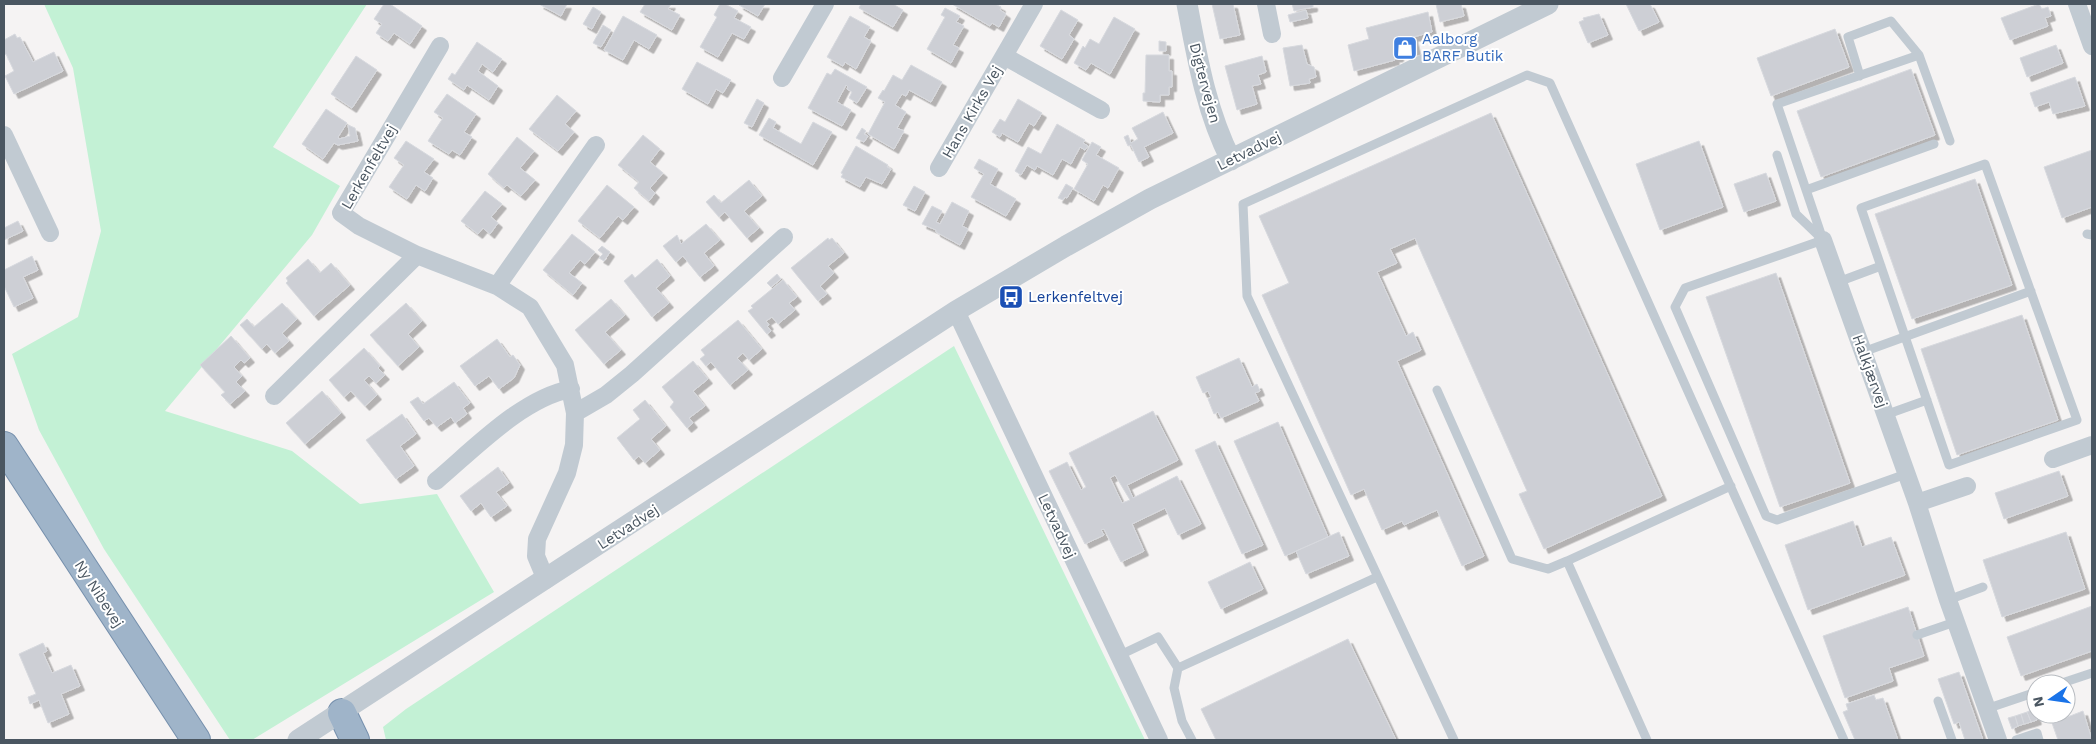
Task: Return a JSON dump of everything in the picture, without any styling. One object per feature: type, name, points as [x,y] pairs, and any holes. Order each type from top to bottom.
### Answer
[{"type":"highway","name":"Ny Nibevej","points":[[4,446],[196,740]]},
{"type":"highway","points":[[342,713],[355,740]]},
{"type":"street","points":[[782,78],[825,4]]},
{"type":"street","name":"Hans Kirks Vej","points":[[939,168],[1034,4]]},
{"type":"street","name":"Digtervejen","points":[[1187,4],[1204,89],[1216,128],[1231,160]]},
{"type":"street","points":[[1266,4],[1272,34]]},
{"type":"street","name":"Letvadvej","points":[[298,740],[956,311],[1066,246],[1231,160],[1548,4]]},
{"type":"street","points":[[2077,4],[2092,46]]},
{"type":"street","name":"Lerkenfeltvej","points":[[440,46],[341,213],[359,226],[417,255],[497,286],[530,307],[565,364],[575,413],[574,445],[567,473],[537,539],[536,556],[546,580]]},
{"type":"street","name":"Hans Kirks Vej","points":[[1004,56],[1100,110]]},
{"type":"street","points":[[4,135],[50,233]]},
{"type":"street","points":[[497,286],[596,145]]},
{"type":"street","points":[[575,413],[606,395],[632,374],[784,237]]},
{"type":"street","name":"Halkjærvej","points":[[1823,240],[1917,503],[1948,600],[1998,740]]},
{"type":"street","points":[[274,396],[417,255]]},
{"type":"street","name":"Letvadvej","points":[[956,311],[1159,740]]},
{"type":"street","points":[[436,481],[516,413],[548,396],[571,390]]},
{"type":"street","points":[[2053,459],[2075,455],[2092,445]]},
{"type":"street","points":[[1917,503],[1967,486]]},
{"type":"lane","points":[[1860,76],[1848,37],[1891,21],[1919,55],[1950,141]]},
{"type":"lane","points":[[1823,240],[1777,104],[1919,55]]},
{"type":"lane","points":[[1454,740],[1247,296],[1243,204],[1526,75],[1550,83],[1844,740]]},
{"type":"lane","points":[[1806,190],[1934,144]]},
{"type":"lane","points":[[1776,156],[1796,214],[1823,240]]},
{"type":"lane","points":[[1985,164],[2077,420],[1949,465],[1881,266],[1861,208],[1985,164]]},
{"type":"lane","points":[[1823,240],[1684,288],[1675,307],[1766,516],[1777,520],[1906,474]]},
{"type":"lane","points":[[1838,282],[1881,266]]},
{"type":"lane","points":[[1863,352],[2031,291]]},
{"type":"lane","points":[[1437,390],[1512,559],[1548,569],[1731,486]]},
{"type":"lane","points":[[1885,415],[1927,400]]},
{"type":"lane","points":[[1567,561],[1647,740]]},
{"type":"lane","points":[[1178,668],[1377,577]]},
{"type":"lane","points":[[1948,600],[1983,587]]},
{"type":"lane","points":[[1917,635],[1956,622]]},
{"type":"lane","points":[[1118,656],[1158,637],[1178,668],[1174,688],[1182,721],[1192,740]]},
{"type":"lane","points":[[2076,678],[2092,673]]},
{"type":"lane","points":[[1986,708],[2026,695]]},
{"type":"lane","points":[[1938,701],[1952,740]]},
{"type":"lane","points":[[2016,740],[2037,733],[2039,740]]},
{"type":"green space","points":[[44,4],[367,4],[273,147],[340,186],[312,235],[165,411],[292,451],[360,504],[437,494],[494,592],[252,740],[230,740],[104,549],[39,430],[12,354],[78,317],[101,231],[73,68]]},
{"type":"green space","points":[[954,346],[1145,740],[386,740],[383,727],[406,709]]},
{"type":"building","points":[[384,4],[390,4],[422,26],[410,44],[394,33],[388,41],[376,33],[382,24],[374,19]]},
{"type":"building","points":[[539,4],[567,4],[561,16]]},
{"type":"building","points":[[645,4],[671,4],[668,9],[680,15],[672,30],[640,12]]},
{"type":"building","points":[[720,4],[725,4],[738,11],[734,18],[751,27],[744,39],[732,33],[718,57],[700,47],[717,17],[714,15]]},
{"type":"building","points":[[739,4],[765,4],[758,16]]},
{"type":"building","points":[[861,4],[893,4],[903,10],[893,27],[859,8]]},
{"type":"building","points":[[952,4],[995,4],[1001,7],[1000,10],[1006,14],[999,27],[992,23],[990,26]]},
{"type":"building","points":[[1212,4],[1233,4],[1240,35],[1220,39]]},
{"type":"building","points":[[1292,4],[1313,4],[1313,7],[1294,11]]},
{"type":"building","points":[[1436,4],[1461,4],[1464,16],[1440,22]]},
{"type":"building","points":[[1626,4],[1650,4],[1659,22],[1639,31]]},
{"type":"building","points":[[2039,4],[2042,9],[2048,7],[2051,16],[2045,18],[2048,26],[2010,40],[2001,18]]},
{"type":"building","points":[[593,7],[601,12],[592,29],[583,24]]},
{"type":"building","points":[[945,8],[960,16],[956,22],[964,26],[953,45],[959,48],[951,63],[927,49],[945,17],[941,15]]},
{"type":"building","points":[[1061,10],[1078,20],[1069,35],[1074,39],[1062,59],[1040,46]]},
{"type":"building","points":[[1306,10],[1308,18],[1290,22],[1288,15]]},
{"type":"building","points":[[1428,12],[1432,32],[1413,37],[1416,50],[1399,54],[1399,57],[1394,58],[1395,60],[1354,71],[1348,45],[1369,39],[1366,28]]},
{"type":"building","points":[[1599,14],[1608,35],[1588,43],[1579,22],[1584,20],[1583,18]]},
{"type":"building","points":[[623,16],[657,35],[649,49],[634,40],[623,60],[604,50]]},
{"type":"building","points":[[850,16],[870,27],[864,37],[871,41],[856,69],[845,62],[843,66],[827,57]]},
{"type":"building","points":[[1114,17],[1135,29],[1110,74],[1091,63],[1086,70],[1074,63],[1083,46],[1085,48],[1090,39],[1099,44]]},
{"type":"building","points":[[603,25],[611,30],[601,47],[593,43]]},
{"type":"building","points":[[1835,29],[1849,67],[1771,96],[1757,58]]},
{"type":"building","points":[[15,34],[17,38],[20,37],[33,62],[54,52],[63,71],[14,94],[5,76],[14,71],[6,54],[4,55],[4,40]]},
{"type":"building","points":[[1159,41],[1166,42],[1166,51],[1159,51]]},
{"type":"building","points":[[477,42],[502,59],[493,72],[482,64],[478,71],[498,86],[489,100],[467,85],[464,90],[448,79],[452,73],[455,75]]},
{"type":"building","points":[[1302,45],[1307,64],[1314,67],[1316,77],[1309,79],[1310,83],[1290,86],[1283,48]]},
{"type":"building","points":[[2056,45],[2063,63],[2027,77],[2020,58]]},
{"type":"building","points":[[1146,55],[1169,55],[1172,87],[1169,87],[1169,95],[1160,95],[1160,102],[1143,101]]},
{"type":"building","points":[[356,56],[377,70],[352,108],[331,94]]},
{"type":"building","points":[[1262,56],[1266,72],[1258,75],[1261,84],[1252,86],[1257,104],[1237,110],[1225,66]]},
{"type":"building","points":[[697,62],[731,80],[723,93],[716,89],[708,104],[682,89]]},
{"type":"building","points":[[911,65],[942,82],[931,102],[909,90],[906,96],[902,94],[895,105],[906,112],[897,128],[904,131],[894,149],[868,134],[885,102],[878,98],[893,75],[902,80]]},
{"type":"building","points":[[835,69],[867,87],[857,103],[849,98],[852,92],[847,89],[846,85],[837,102],[851,110],[842,126],[808,108],[827,73],[831,75]]},
{"type":"building","points":[[1911,69],[1935,135],[1821,177],[1797,111]]},
{"type":"building","points":[[2075,77],[2085,106],[2053,114],[2049,102],[2035,107],[2030,93]]},
{"type":"building","points":[[447,94],[476,114],[464,132],[472,137],[460,155],[452,150],[449,154],[428,141],[443,118],[434,112]]},
{"type":"building","points":[[557,95],[576,111],[565,124],[574,132],[558,151],[529,129]]},
{"type":"building","points":[[757,99],[764,103],[752,127],[744,123]]},
{"type":"building","points":[[1018,99],[1042,113],[1034,126],[1029,123],[1018,142],[1002,133],[1000,137],[992,132],[1000,119],[1005,122]]},
{"type":"building","points":[[326,109],[347,123],[338,137],[339,139],[350,136],[348,125],[355,128],[358,141],[338,145],[334,143],[323,159],[302,144]]},
{"type":"building","points":[[1163,112],[1173,133],[1144,147],[1149,157],[1139,162],[1131,145],[1128,146],[1124,137],[1128,135],[1131,143],[1138,139],[1132,128]]},
{"type":"building","points":[[1491,113],[1662,496],[1544,549],[1519,494],[1527,491],[1415,238],[1390,249],[1397,263],[1377,272],[1406,336],[1413,332],[1421,350],[1397,361],[1484,556],[1462,566],[1437,510],[1404,525],[1402,521],[1382,530],[1364,489],[1351,495],[1262,295],[1289,283],[1259,216]]},
{"type":"building","points":[[769,118],[776,122],[773,128],[801,144],[813,122],[832,132],[813,165],[759,135]]},
{"type":"building","points":[[1057,124],[1085,140],[1083,143],[1088,146],[1085,150],[1080,147],[1071,164],[1062,159],[1053,175],[1037,166],[1035,170],[1027,165],[1021,175],[1015,171],[1028,147],[1041,154]]},
{"type":"building","points":[[862,128],[866,131],[864,134],[868,136],[864,142],[856,138]]},
{"type":"building","points":[[643,135],[660,149],[650,162],[663,173],[650,188],[655,193],[649,201],[634,188],[639,182],[618,165]]},
{"type":"building","points":[[517,137],[534,151],[520,168],[535,180],[521,196],[507,185],[504,188],[488,174]]},
{"type":"building","points":[[406,141],[434,159],[424,172],[433,178],[425,191],[416,185],[407,199],[389,187],[404,165],[394,158]]},
{"type":"building","points":[[1699,141],[1723,207],[1660,230],[1636,164]]},
{"type":"building","points":[[1092,142],[1101,147],[1096,155],[1119,168],[1108,188],[1103,185],[1094,201],[1074,189],[1088,164],[1082,160]]},
{"type":"building","points":[[856,146],[888,165],[887,167],[891,169],[882,184],[866,177],[860,187],[841,177],[843,174],[841,173]]},
{"type":"building","points":[[2092,150],[2092,207],[2062,218],[2044,167]]},
{"type":"building","points":[[979,159],[998,169],[990,184],[1016,199],[1006,216],[971,197],[984,174],[974,168]]},
{"type":"building","points":[[1766,173],[1776,201],[1744,212],[1734,184]]},
{"type":"building","points":[[1975,179],[2012,285],[1912,319],[1875,214]]},
{"type":"building","points":[[749,180],[762,196],[744,211],[759,228],[747,238],[725,212],[719,217],[706,202],[714,195],[721,203]]},
{"type":"building","points":[[1066,184],[1073,188],[1067,198],[1065,197],[1063,200],[1058,198]]},
{"type":"building","points":[[607,185],[634,207],[623,220],[618,216],[600,238],[578,221]]},
{"type":"building","points":[[914,186],[925,192],[915,211],[903,205]]},
{"type":"building","points":[[485,191],[502,204],[491,217],[498,223],[490,234],[483,228],[478,234],[461,221]]},
{"type":"building","points":[[952,202],[969,211],[962,226],[968,229],[960,245],[936,232],[936,230],[922,224],[932,206],[942,211],[936,222],[940,224]]},
{"type":"building","points":[[18,221],[23,231],[4,240],[4,228]]},
{"type":"building","points":[[706,224],[720,240],[704,253],[714,266],[700,277],[683,256],[676,262],[663,246],[677,235],[681,244]]},
{"type":"building","points":[[572,234],[595,252],[585,264],[580,260],[569,273],[582,283],[573,295],[543,270]]},
{"type":"building","points":[[828,238],[829,240],[832,238],[844,253],[828,266],[834,273],[820,286],[827,294],[818,301],[791,268]]},
{"type":"building","points":[[602,246],[610,252],[604,261],[599,258],[603,254],[598,250]]},
{"type":"building","points":[[32,256],[38,270],[23,277],[33,298],[14,307],[4,286],[4,270]]},
{"type":"building","points":[[308,259],[320,273],[331,263],[350,285],[314,316],[286,283],[288,281],[286,278]]},
{"type":"building","points":[[657,259],[670,276],[656,288],[669,303],[652,317],[624,281],[632,274],[635,278]]},
{"type":"building","points":[[1776,273],[1850,483],[1780,507],[1706,297]]},
{"type":"building","points":[[777,274],[781,279],[771,287],[767,283]]},
{"type":"building","points":[[783,280],[797,297],[789,303],[795,310],[778,324],[772,317],[766,321],[771,331],[767,334],[748,311],[753,308],[751,306]]},
{"type":"building","points":[[611,299],[625,315],[605,332],[621,350],[604,364],[575,330]]},
{"type":"building","points":[[282,303],[297,319],[282,333],[289,341],[275,353],[267,344],[262,349],[240,325],[247,319],[254,327]]},
{"type":"building","points":[[406,303],[422,321],[408,334],[419,347],[398,366],[370,335]]},
{"type":"building","points":[[2022,315],[2058,420],[1957,455],[1921,349]]},
{"type":"building","points":[[738,320],[762,349],[749,360],[743,353],[737,358],[748,370],[730,385],[711,362],[706,366],[700,359],[705,355],[701,350]]},
{"type":"building","points":[[231,336],[250,358],[244,363],[241,360],[234,367],[242,376],[236,382],[245,391],[230,404],[221,395],[225,392],[200,365]]},
{"type":"building","points":[[497,339],[510,357],[513,355],[520,365],[514,378],[499,389],[489,376],[475,386],[460,366]]},
{"type":"building","points":[[364,348],[380,366],[378,368],[385,375],[376,383],[369,376],[364,380],[377,395],[365,406],[351,391],[344,397],[329,380]]},
{"type":"building","points":[[1239,358],[1252,387],[1257,384],[1260,391],[1255,393],[1259,401],[1221,418],[1218,412],[1214,414],[1208,399],[1211,397],[1208,391],[1203,393],[1196,377]]},
{"type":"building","points":[[693,361],[708,379],[693,391],[705,406],[689,418],[693,423],[687,428],[670,407],[674,402],[662,387]]},
{"type":"building","points":[[454,382],[470,403],[463,408],[467,414],[455,423],[451,417],[437,427],[429,418],[424,421],[410,402],[418,397],[423,404]]},
{"type":"building","points":[[322,391],[341,413],[305,444],[286,423]]},
{"type":"building","points":[[645,400],[666,426],[651,439],[660,450],[645,463],[639,456],[634,460],[617,438],[640,419],[633,410]]},
{"type":"building","points":[[1153,411],[1178,460],[1127,485],[1133,498],[1177,476],[1201,524],[1178,535],[1165,508],[1132,524],[1144,551],[1121,562],[1104,529],[1101,530],[1104,535],[1085,544],[1049,471],[1067,462],[1081,490],[1086,487],[1069,453]],"holes":[[[1115,475],[1130,500],[1122,503],[1110,478]]]},
{"type":"building","points":[[402,414],[416,434],[400,446],[414,466],[396,479],[366,440]]},
{"type":"building","points":[[1278,422],[1328,537],[1285,556],[1234,441]]},
{"type":"building","points":[[1215,441],[1263,545],[1242,554],[1195,450]]},
{"type":"building","points":[[498,467],[509,483],[496,492],[507,506],[491,517],[481,503],[471,511],[460,496]]},
{"type":"building","points":[[2059,471],[2068,496],[2004,519],[1995,493]]},
{"type":"building","points":[[1853,521],[1862,547],[1891,537],[1905,575],[1808,610],[1785,545]]},
{"type":"building","points":[[1339,532],[1349,556],[1306,574],[1296,551]]},
{"type":"building","points":[[2066,532],[2085,589],[2002,617],[1983,560]]},
{"type":"building","points":[[1250,562],[1263,589],[1221,609],[1208,582]]},
{"type":"building","points":[[2092,606],[2092,651],[2021,676],[2007,637]]},
{"type":"building","points":[[1908,607],[1924,656],[1889,668],[1893,681],[1845,698],[1823,636]]},
{"type":"building","points":[[1348,639],[1396,740],[1216,740],[1201,709]]},
{"type":"building","points":[[43,643],[47,651],[43,653],[52,673],[71,665],[80,686],[61,694],[69,714],[48,723],[39,700],[30,704],[28,697],[36,694],[19,654]]},
{"type":"building","points":[[1959,672],[1983,740],[1965,740],[1959,722],[1954,724],[1938,679]]},
{"type":"building","points":[[1874,695],[1876,700],[1883,698],[1898,740],[1855,740],[1843,712],[1848,710],[1846,704]]},
{"type":"building","points":[[2083,711],[2092,740],[2058,740],[2052,724],[2076,724],[2076,714]]},
{"type":"building","points":[[2026,712],[2026,723],[2024,724],[2021,714]]},
{"type":"building","points":[[2021,714],[2024,724],[2018,726],[2015,716]]},
{"type":"building","points":[[2015,716],[2018,726],[2012,729],[2008,718]]},
{"type":"place","name":"Aalborg BARF Butik","points":[[1405,48]]},
{"type":"place","name":"Lerkenfeltvej","points":[[1011,297]]}]
